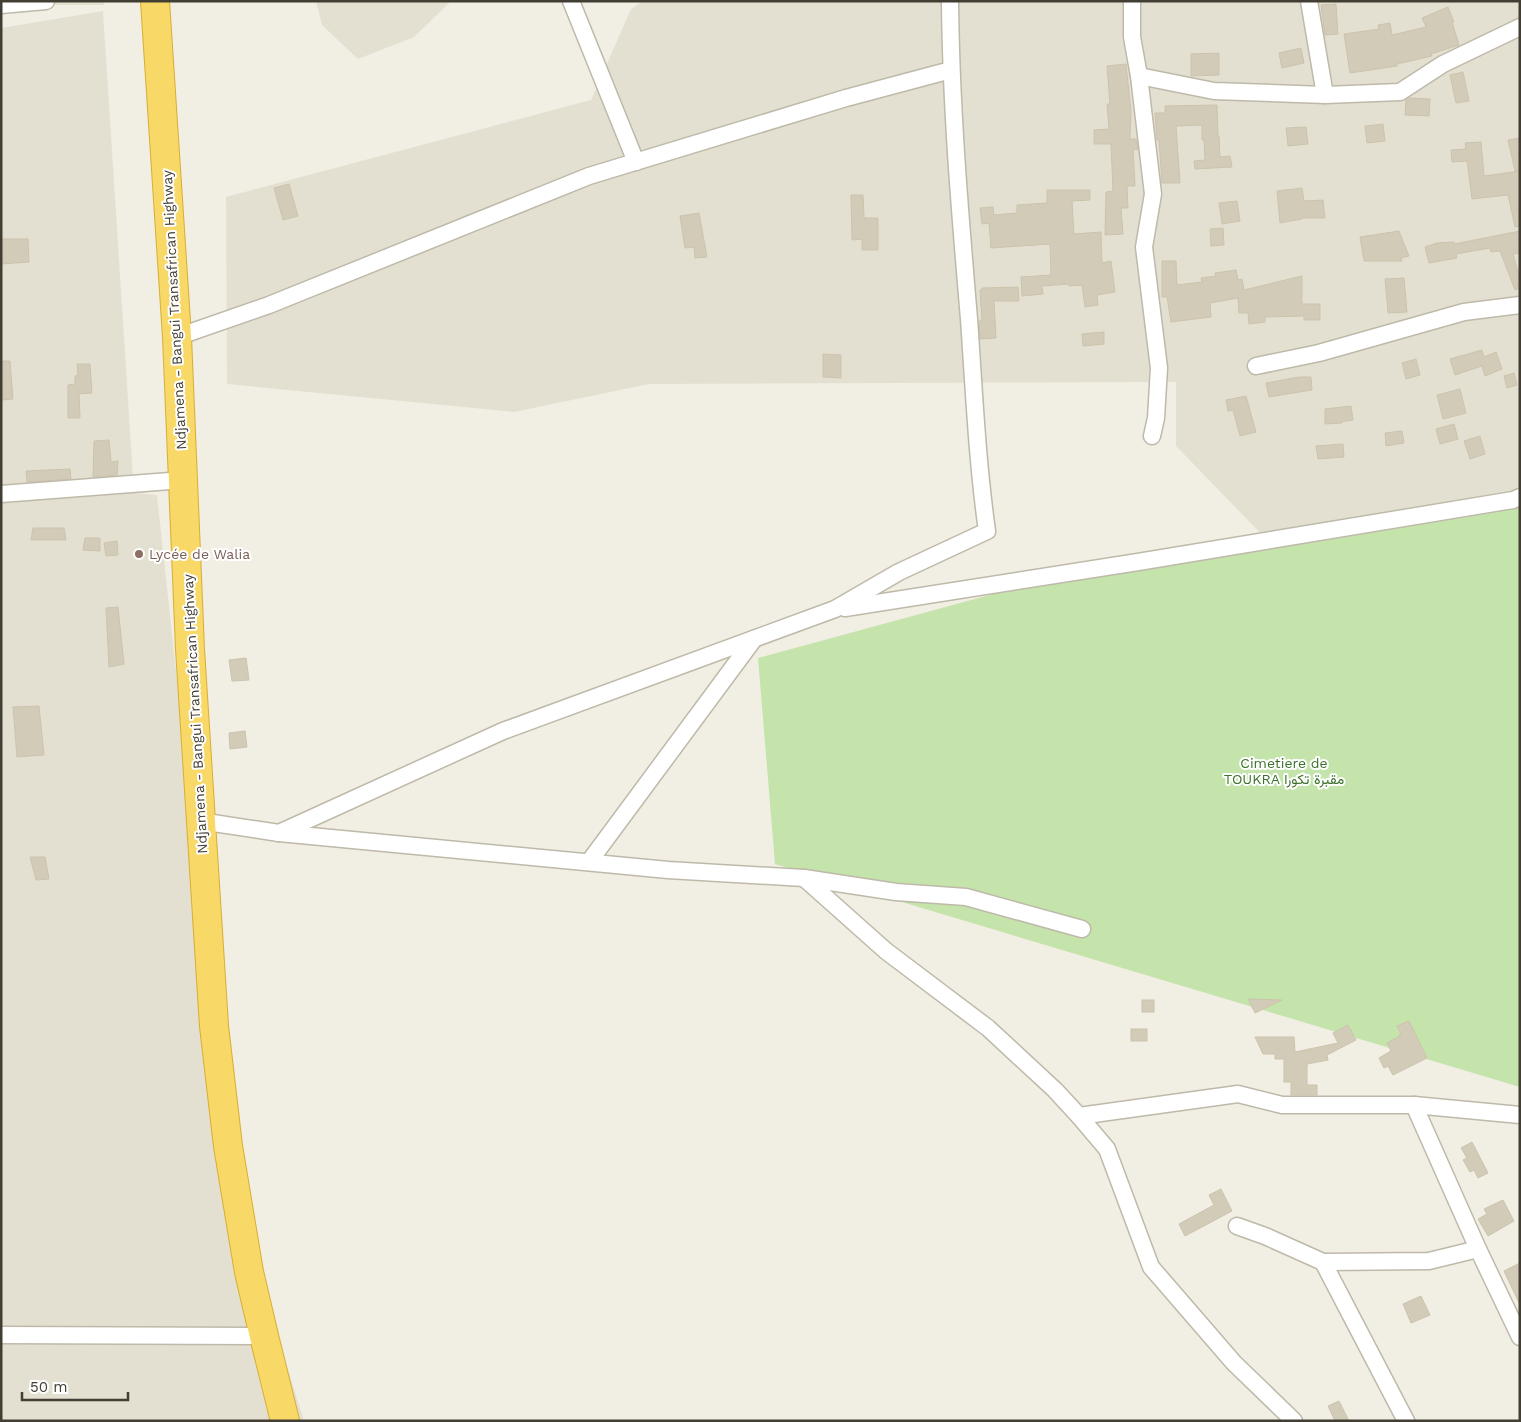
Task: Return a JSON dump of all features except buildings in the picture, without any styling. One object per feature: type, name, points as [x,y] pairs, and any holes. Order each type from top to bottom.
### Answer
[{"type":"highway","name":"Ndjamena - Bangui Transafrican Highway","points":[[155,1],[177,338],[190,649],[214,1026],[230,1156],[250,1272],[285,1421]]},
{"type":"street","points":[[1,5],[46,1]]},
{"type":"street","points":[[571,1],[636,162]]},
{"type":"street","points":[[279,833],[503,731],[835,609],[899,572],[987,531],[980,477],[951,70],[950,1]]},
{"type":"street","points":[[1132,1],[1132,37],[1139,76],[1144,132],[1153,194],[1144,247],[1159,368],[1156,418],[1152,436]]},
{"type":"street","points":[[1308,1],[1325,95]]},
{"type":"street","points":[[1139,76],[1214,91],[1325,95],[1400,92],[1443,64],[1520,27]]},
{"type":"street","points":[[177,338],[269,305],[589,176],[846,98],[951,70]]},
{"type":"street","points":[[1256,366],[1319,353],[1464,312],[1520,306]]},
{"type":"street","points":[[1,494],[183,480]]},
{"type":"street","points":[[835,609],[1148,560],[1514,500],[1520,497]]},
{"type":"street","points":[[589,862],[754,639]]},
{"type":"street","points":[[200,821],[279,833],[668,870],[804,878],[896,892],[966,897],[1082,929]]},
{"type":"street","points":[[804,878],[886,951],[988,1028],[1055,1090],[1079,1116],[1107,1149],[1150,1267],[1234,1363],[1294,1421]]},
{"type":"street","points":[[1079,1116],[1238,1094],[1282,1105],[1414,1105],[1520,1115]]},
{"type":"street","points":[[1414,1105],[1478,1249],[1520,1337]]},
{"type":"street","points":[[1236,1226],[1266,1236],[1323,1262],[1429,1261],[1478,1249]]},
{"type":"street","points":[[1323,1262],[1406,1421]]},
{"type":"street","points":[[1,1335],[264,1336]]},
{"type":"shaded area","points":[[1,1],[104,1],[104,5],[1,5]]},
{"type":"shaded area","points":[[316,1],[451,1],[414,37],[358,59],[322,25]]},
{"type":"shaded area","points":[[643,1],[1520,1],[1520,490],[1269,542],[1176,446],[1176,382],[649,384],[514,412],[227,384],[226,197],[591,100],[631,9]]},
{"type":"shaded area","points":[[103,11],[134,493],[157,495],[232,1190],[304,1421],[1,1421],[1,28]]},
{"type":"green space","name":"Cimetiere de TOUKRA مقبرة تكورا","points":[[1520,504],[1520,1087],[775,864],[758,658],[1144,553]]},
{"type":"place","name":"Lycée de Walia","points":[[139,554]]}]
